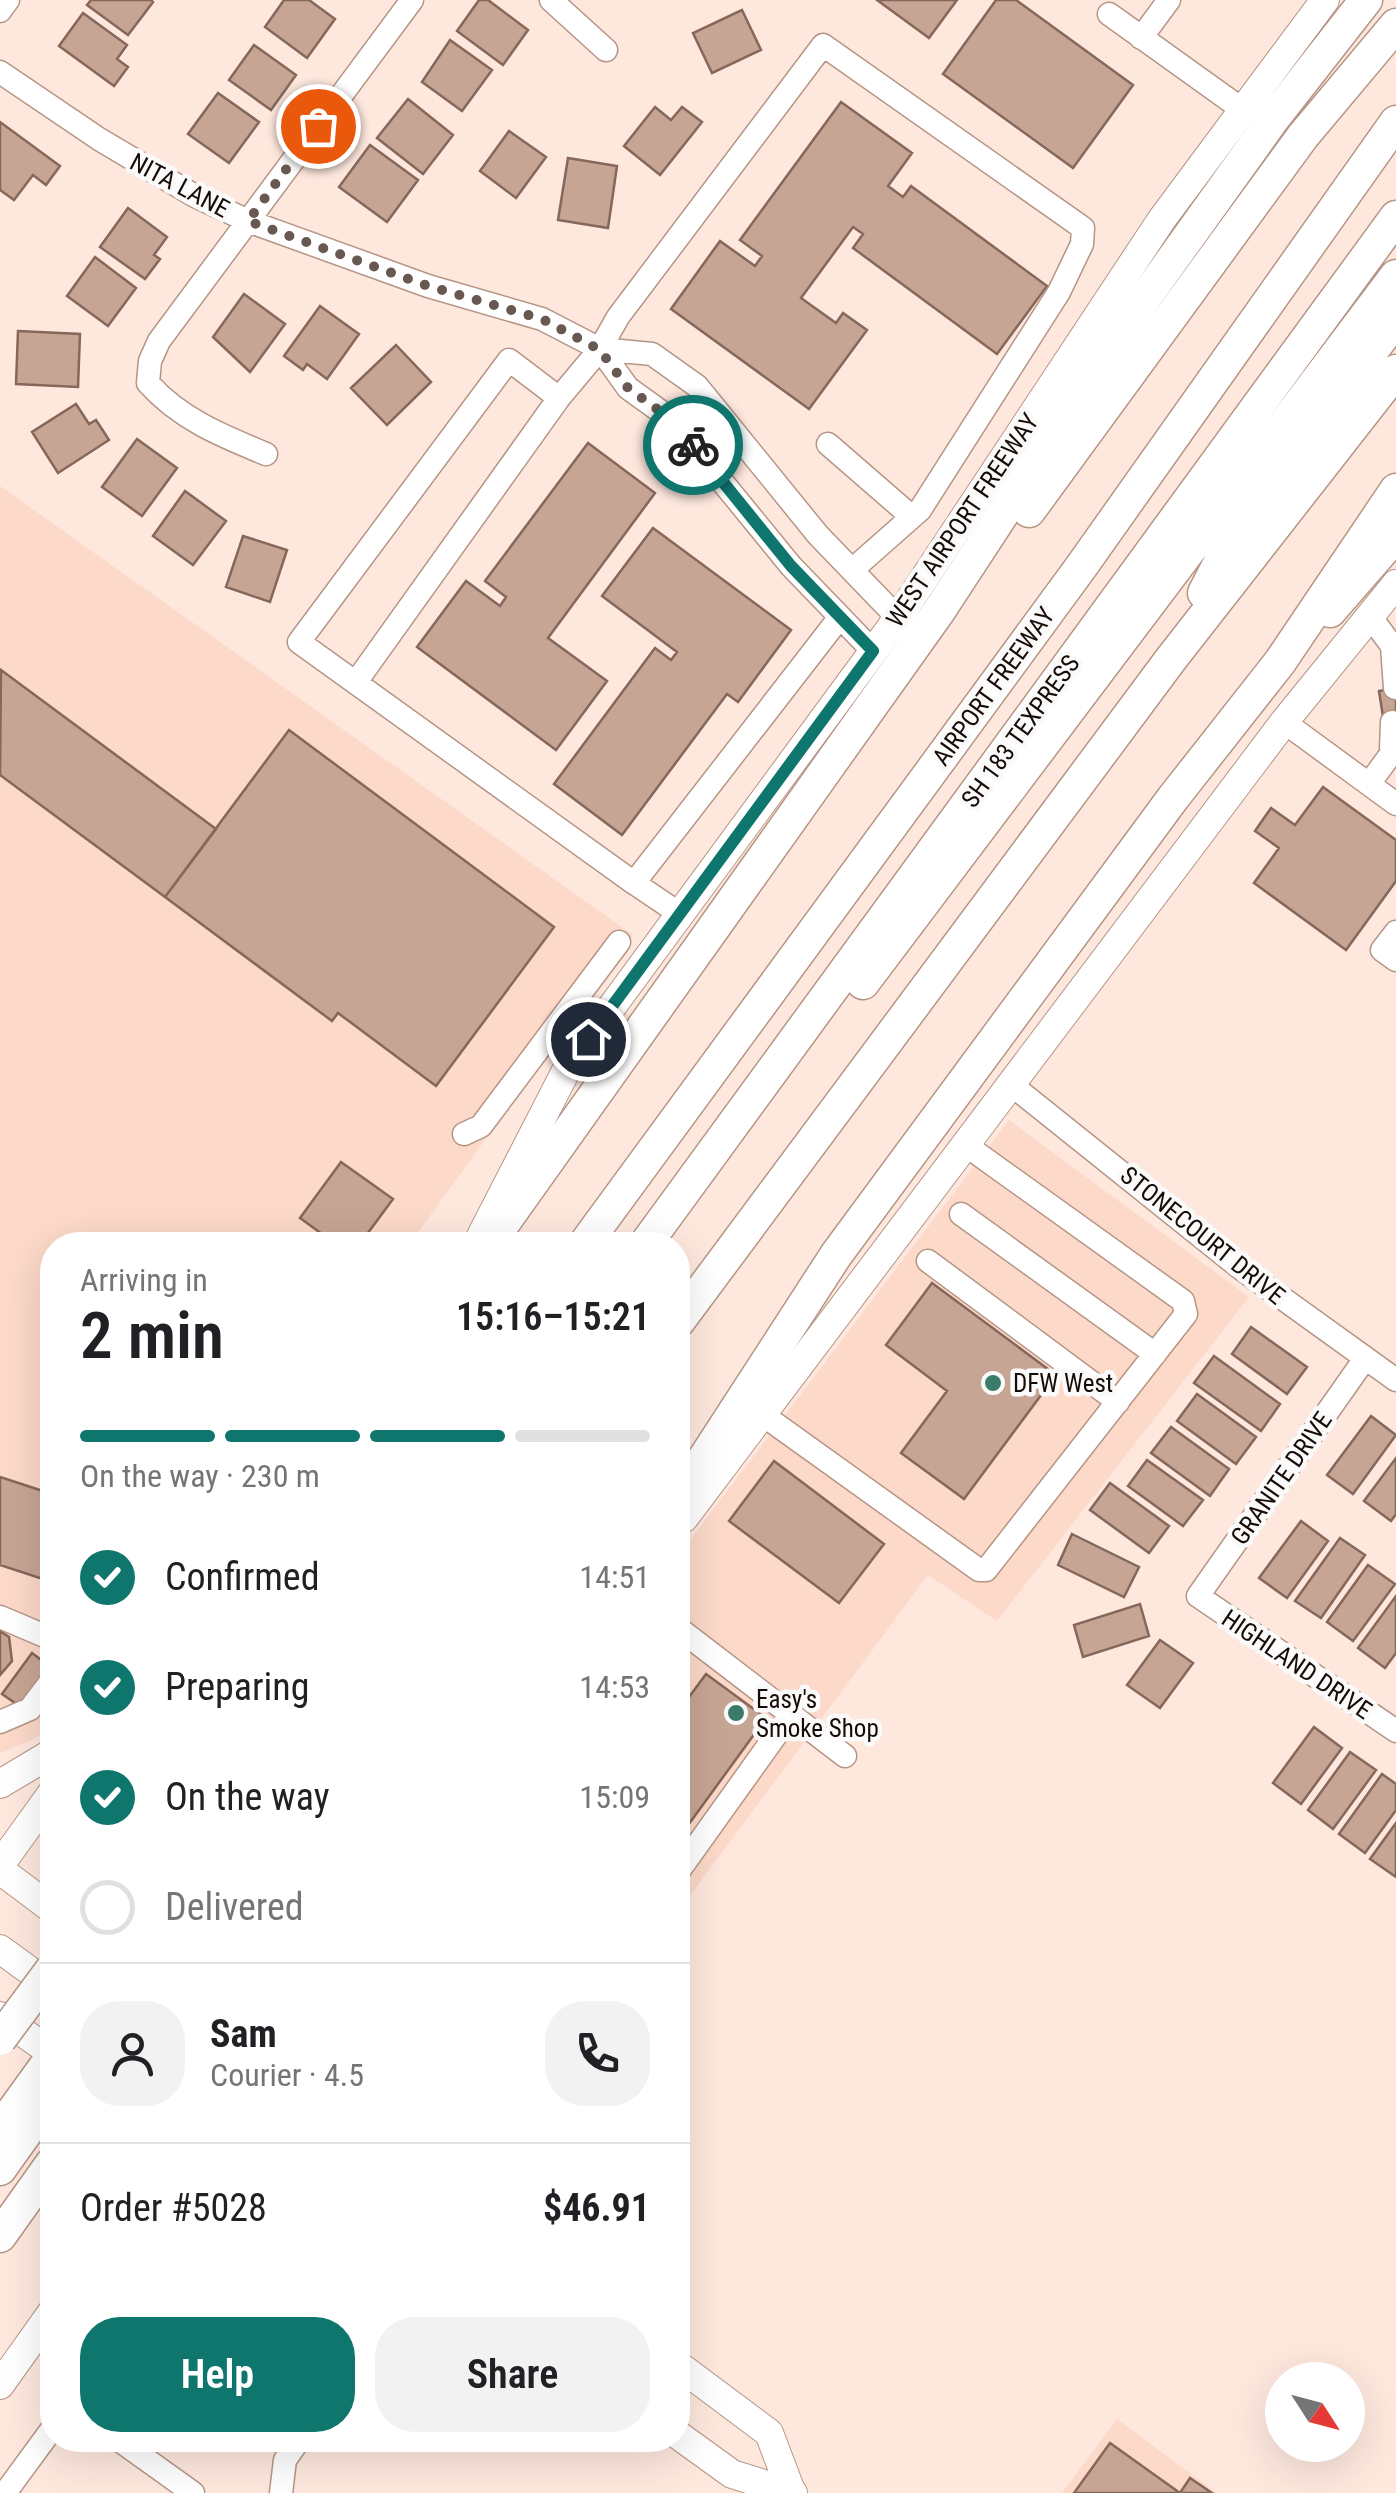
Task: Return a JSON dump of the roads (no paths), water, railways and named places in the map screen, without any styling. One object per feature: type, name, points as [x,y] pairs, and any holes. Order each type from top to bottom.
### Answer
[{"type":"highway","points":[[497,1232],[721,923],[939,611],[1132,316],[1273,120],[1366,0]]},
{"type":"highway","points":[[721,923],[939,634],[1303,136],[1396,25]]},
{"type":"highway","name":"AIRPORT FREEWAY","points":[[594,1232],[1069,583],[1396,122]]},
{"type":"highway","name":"SH 183 TEXPRESS","points":[[654,1232],[1396,216]]},
{"type":"highway","name":"SH 183 TEXPRESS","points":[[681,1232],[1396,276]]},
{"type":"highway","points":[[1171,659],[1236,531],[1396,319]]},
{"type":"highway","points":[[690,1306],[1171,659],[1396,371]]},
{"type":"highway","points":[[690,1484],[836,1255],[1173,798],[1280,662],[1396,490]]},
{"type":"highway","points":[[1280,662],[1368,571],[1396,535]]},
{"type":"highway","points":[[0,2038],[40,1984]]},
{"type":"highway","points":[[0,2129],[40,2100]]},
{"type":"highway","points":[[0,2169],[40,2101]]},
{"type":"highway","points":[[0,2236],[40,2180]]},
{"type":"main road","name":"WEST AIRPORT FREEWAY","points":[[483,1232],[569,1065],[898,618],[1162,219],[1325,0]]},
{"type":"main road","points":[[690,1511],[1284,722],[1396,584]]},
{"type":"main road","points":[[0,1784],[40,1760]]},
{"type":"main road","points":[[40,1810],[0,1868],[40,1900]]},
{"type":"main road","points":[[0,1949],[40,1978]]},
{"type":"main road","points":[[0,2016],[40,2046]]},
{"type":"main road","points":[[0,2385],[40,2329]]},
{"type":"main road","points":[[18,2361],[40,2347]]},
{"type":"main road","points":[[690,2374],[768,2434],[791,2492]]},
{"type":"main road","points":[[690,2444],[732,2474],[791,2492]]},
{"type":"street","points":[[0,11],[8,0]]},
{"type":"street","points":[[266,454],[210,430],[166,404],[148,383],[150,360],[159,341],[412,0]]},
{"type":"street","points":[[551,0],[606,50]]},
{"type":"street","points":[[1141,38],[1169,0]]},
{"type":"street","points":[[1108,14],[1243,110]]},
{"type":"street","points":[[356,682],[559,398],[600,350],[618,317],[823,46],[1083,228],[1082,244],[1059,292],[912,517],[852,570]]},
{"type":"street","name":"NITA LANE","points":[[0,72],[98,139],[195,196],[248,221],[428,286],[542,319],[600,350],[652,354],[697,386],[852,570],[898,618]]},
{"type":"street","name":"NITA LANE","points":[[600,350],[628,388],[671,419],[791,566],[873,651]]},
{"type":"street","points":[[559,398],[509,360],[299,642],[680,914]]},
{"type":"street","points":[[828,444],[912,517]]},
{"type":"street","points":[[1370,616],[1392,646],[1396,688]]},
{"type":"street","points":[[634,882],[840,618]]},
{"type":"street","points":[[1284,722],[1396,804]]},
{"type":"street","points":[[1368,784],[1394,748],[1392,722]]},
{"type":"street","points":[[1396,932],[1382,950],[1396,960]]},
{"type":"street","points":[[464,1134],[481,1126],[620,942]]},
{"type":"street","name":"STONECOURT DRIVE","points":[[1013,1086],[1364,1360],[1396,1380]]},
{"type":"street","points":[[762,1415],[978,1570],[986,1570],[1186,1314],[1183,1301],[967,1146]]},
{"type":"street","points":[[961,1214],[1154,1354]]},
{"type":"street","points":[[928,1262],[1118,1402]]},
{"type":"street","name":"GRANITE DRIVE","points":[[1198,1596],[1364,1360]]},
{"type":"street","name":"HIGHLAND DRIVE","points":[[1198,1596],[1396,1731]]},
{"type":"street","points":[[0,1617],[40,1634]]},
{"type":"street","points":[[690,1644],[845,1756]]},
{"type":"street","points":[[0,1722],[30,1710],[40,1696]]},
{"type":"street","points":[[690,1855],[791,1714]]},
{"type":"street","points":[[6,2493],[40,2446]]},
{"type":"street","points":[[136,2452],[193,2493]]},
{"type":"street","points":[[281,2493],[286,2460],[291,2452]]},
{"type":"place","name":"DFW West","points":[[993,1383]]},
{"type":"place","name":"Easy's Smoke Shop","points":[[736,1713]]}]
